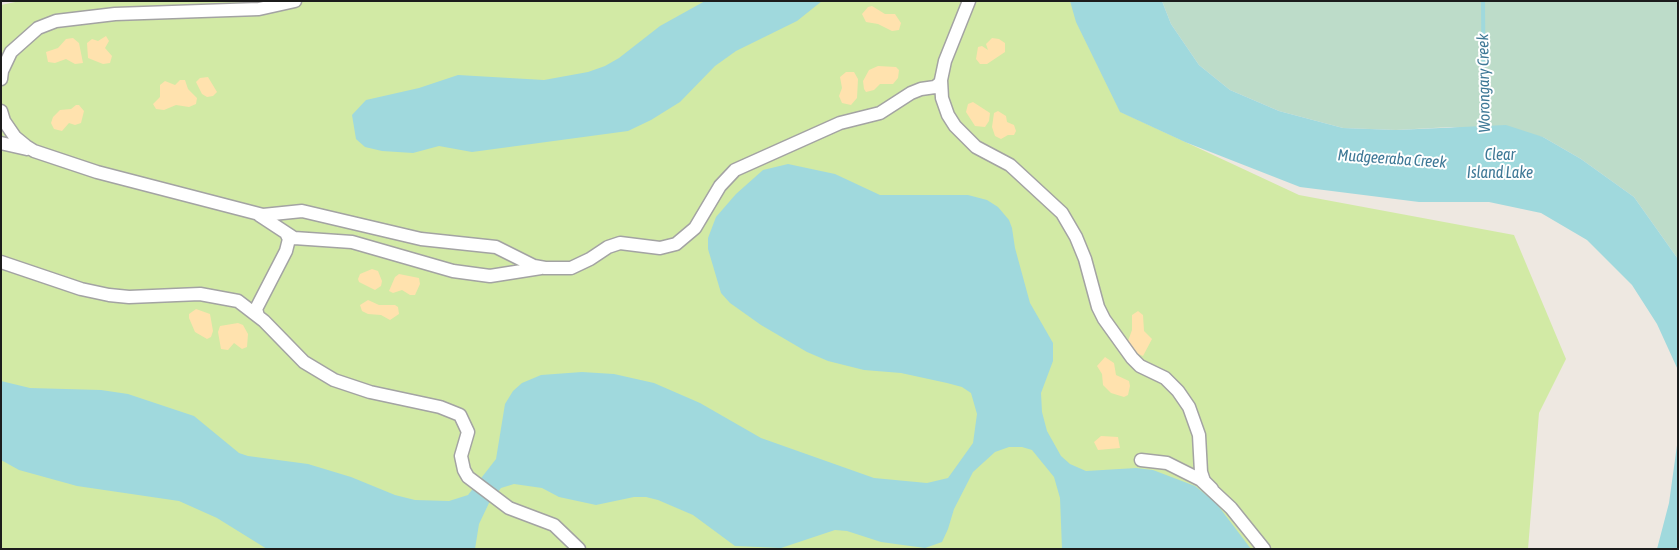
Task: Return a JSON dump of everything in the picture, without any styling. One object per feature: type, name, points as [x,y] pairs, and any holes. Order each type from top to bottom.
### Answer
[{"type":"lane","points":[[1,79],[2,70],[11,52],[38,28],[56,21],[115,14],[259,9],[295,1]]},
{"type":"lane","points":[[969,1],[944,61],[941,82],[942,98],[948,115],[955,126],[976,147],[1010,165],[1062,213],[1079,244],[1098,307],[1104,319],[1140,366],[1165,378],[1178,391],[1189,407],[1198,434],[1201,472],[1204,481],[1264,549]]},
{"type":"lane","points":[[256,213],[291,240],[352,242],[453,271],[474,275],[490,276],[544,268],[571,268],[590,259],[608,247],[620,243],[660,248],[676,244],[695,228],[720,186],[735,170],[840,123],[880,113],[911,94],[921,89],[934,87],[941,82]]},
{"type":"lane","points":[[1,112],[4,121],[15,137],[34,152]]},
{"type":"lane","points":[[1,143],[22,146],[34,152],[97,172],[267,216],[281,212],[302,211],[421,239],[496,246],[534,266],[544,268]]},
{"type":"lane","points":[[254,309],[291,240]]},
{"type":"lane","points":[[1,262],[81,289],[109,295],[129,297],[193,294],[219,296],[238,301],[254,309],[304,362],[334,380],[370,392],[440,407],[460,415],[468,432],[461,456],[461,463],[468,477],[509,508],[554,525],[579,549]]},
{"type":"lane","points":[[1141,460],[1178,467],[1192,474],[1212,489]]},
{"type":"green space","points":[[20,1],[1070,1],[1121,112],[1299,195],[1514,235],[1566,359],[1539,413],[1528,549],[1,549],[1,5]]},
{"type":"green space","points":[[1162,1],[1678,1],[1678,259],[1634,197],[1581,159],[1543,137],[1451,127],[1396,130],[1343,128],[1279,111],[1230,90],[1199,65],[1171,24]]},
{"type":"sand","points":[[872,6],[885,14],[895,14],[901,23],[899,30],[892,31],[878,24],[866,22],[862,14],[868,7]]},
{"type":"sand","points":[[106,36],[109,41],[105,48],[112,56],[110,63],[103,64],[88,58],[87,43],[92,39],[98,41]]},
{"type":"sand","points":[[73,38],[79,43],[83,63],[75,64],[66,59],[55,63],[48,62],[46,52],[58,48],[66,39]]},
{"type":"sand","points":[[992,38],[999,39],[1005,43],[1005,52],[987,64],[980,64],[976,59],[978,47],[982,46],[988,50],[986,44]]},
{"type":"sand","points":[[878,66],[896,67],[899,70],[898,78],[893,84],[880,84],[874,90],[866,92],[863,81],[869,70]]},
{"type":"sand","points":[[846,72],[854,72],[858,79],[857,98],[851,105],[842,103],[839,96],[842,88],[840,77]]},
{"type":"sand","points":[[208,77],[217,92],[213,96],[207,97],[202,94],[196,82],[200,78]]},
{"type":"sand","points":[[180,80],[185,80],[188,89],[197,98],[196,104],[189,107],[176,105],[164,110],[156,109],[153,104],[160,97],[160,85],[165,81],[175,85]]},
{"type":"sand","points":[[973,102],[990,113],[989,121],[985,127],[975,126],[966,112],[968,104]]},
{"type":"sand","points":[[79,105],[84,111],[81,123],[75,125],[69,123],[62,131],[54,129],[51,123],[53,117],[60,110],[71,109]]},
{"type":"sand","points":[[998,111],[1006,116],[1007,122],[1014,125],[1016,131],[1014,135],[1008,135],[1001,139],[995,136],[992,127],[994,113]]},
{"type":"sand","points":[[372,269],[378,271],[382,281],[381,286],[375,290],[359,282],[358,279],[360,274]]},
{"type":"sand","points":[[399,274],[419,278],[420,284],[415,295],[410,295],[402,290],[393,293],[389,291],[395,277]]},
{"type":"sand","points":[[368,300],[379,305],[395,305],[398,307],[399,314],[390,320],[381,315],[368,314],[362,311],[360,305]]},
{"type":"sand","points":[[196,309],[210,314],[213,331],[211,337],[207,339],[195,332],[189,318],[189,314]]},
{"type":"sand","points":[[1138,311],[1143,315],[1144,331],[1152,339],[1143,356],[1136,353],[1128,341],[1132,330],[1132,315]]},
{"type":"sand","points":[[238,323],[243,325],[248,334],[247,347],[242,349],[234,343],[228,350],[221,349],[218,332],[220,326]]},
{"type":"sand","points":[[1105,357],[1114,363],[1116,375],[1129,381],[1128,395],[1124,397],[1111,393],[1103,385],[1102,374],[1097,366]]},
{"type":"sand","points":[[1101,436],[1118,437],[1120,448],[1098,450],[1094,442]]},
{"type":"water","points":[[705,1],[822,1],[797,21],[736,51],[715,66],[680,102],[651,120],[628,131],[472,152],[439,146],[413,153],[382,151],[365,147],[356,139],[352,115],[366,100],[419,88],[458,75],[544,80],[588,72],[605,66],[619,58],[660,26]]},
{"type":"water","name":"Clear Island Lake","points":[[1070,1],[1162,1],[1171,24],[1199,65],[1230,90],[1279,111],[1343,128],[1396,130],[1506,125],[1543,137],[1581,159],[1634,197],[1678,259],[1678,370],[1657,324],[1632,285],[1587,240],[1541,213],[1489,202],[1419,202],[1300,187],[1185,142],[1120,112],[1076,22]]},
{"type":"water","points":[[788,164],[835,174],[880,195],[968,195],[987,200],[998,207],[1009,220],[1012,228],[1015,248],[1030,303],[1053,343],[1053,361],[1041,393],[1042,412],[1047,431],[1061,456],[1070,464],[1086,471],[1136,468],[1153,470],[1195,486],[1216,503],[1251,549],[1062,549],[1060,498],[1054,477],[1032,450],[1022,447],[1009,447],[995,452],[973,472],[954,509],[942,542],[925,548],[881,542],[847,531],[835,530],[781,548],[735,546],[693,515],[658,500],[634,497],[596,505],[559,497],[542,488],[514,484],[501,488],[489,503],[479,524],[475,549],[267,549],[217,518],[179,501],[77,486],[19,470],[1,460],[1,381],[30,388],[101,390],[128,394],[194,416],[239,453],[248,456],[308,464],[351,477],[395,495],[415,500],[449,501],[468,495],[496,459],[505,404],[513,391],[522,383],[541,375],[582,372],[614,374],[654,383],[700,403],[761,438],[874,478],[927,483],[948,478],[973,443],[977,414],[971,393],[962,387],[947,383],[901,373],[864,370],[828,361],[807,352],[761,325],[730,303],[721,293],[708,249],[708,238],[716,217],[736,194],[763,170]]},
{"type":"water","points":[[1678,438],[1678,549],[1657,549],[1669,503]]},
{"type":"waterway","name":"Worongary Creek","points":[[1483,1],[1484,129]]},
{"type":"water label","name":"Mudgeeraba Creek","points":[[1392,159]]}]
